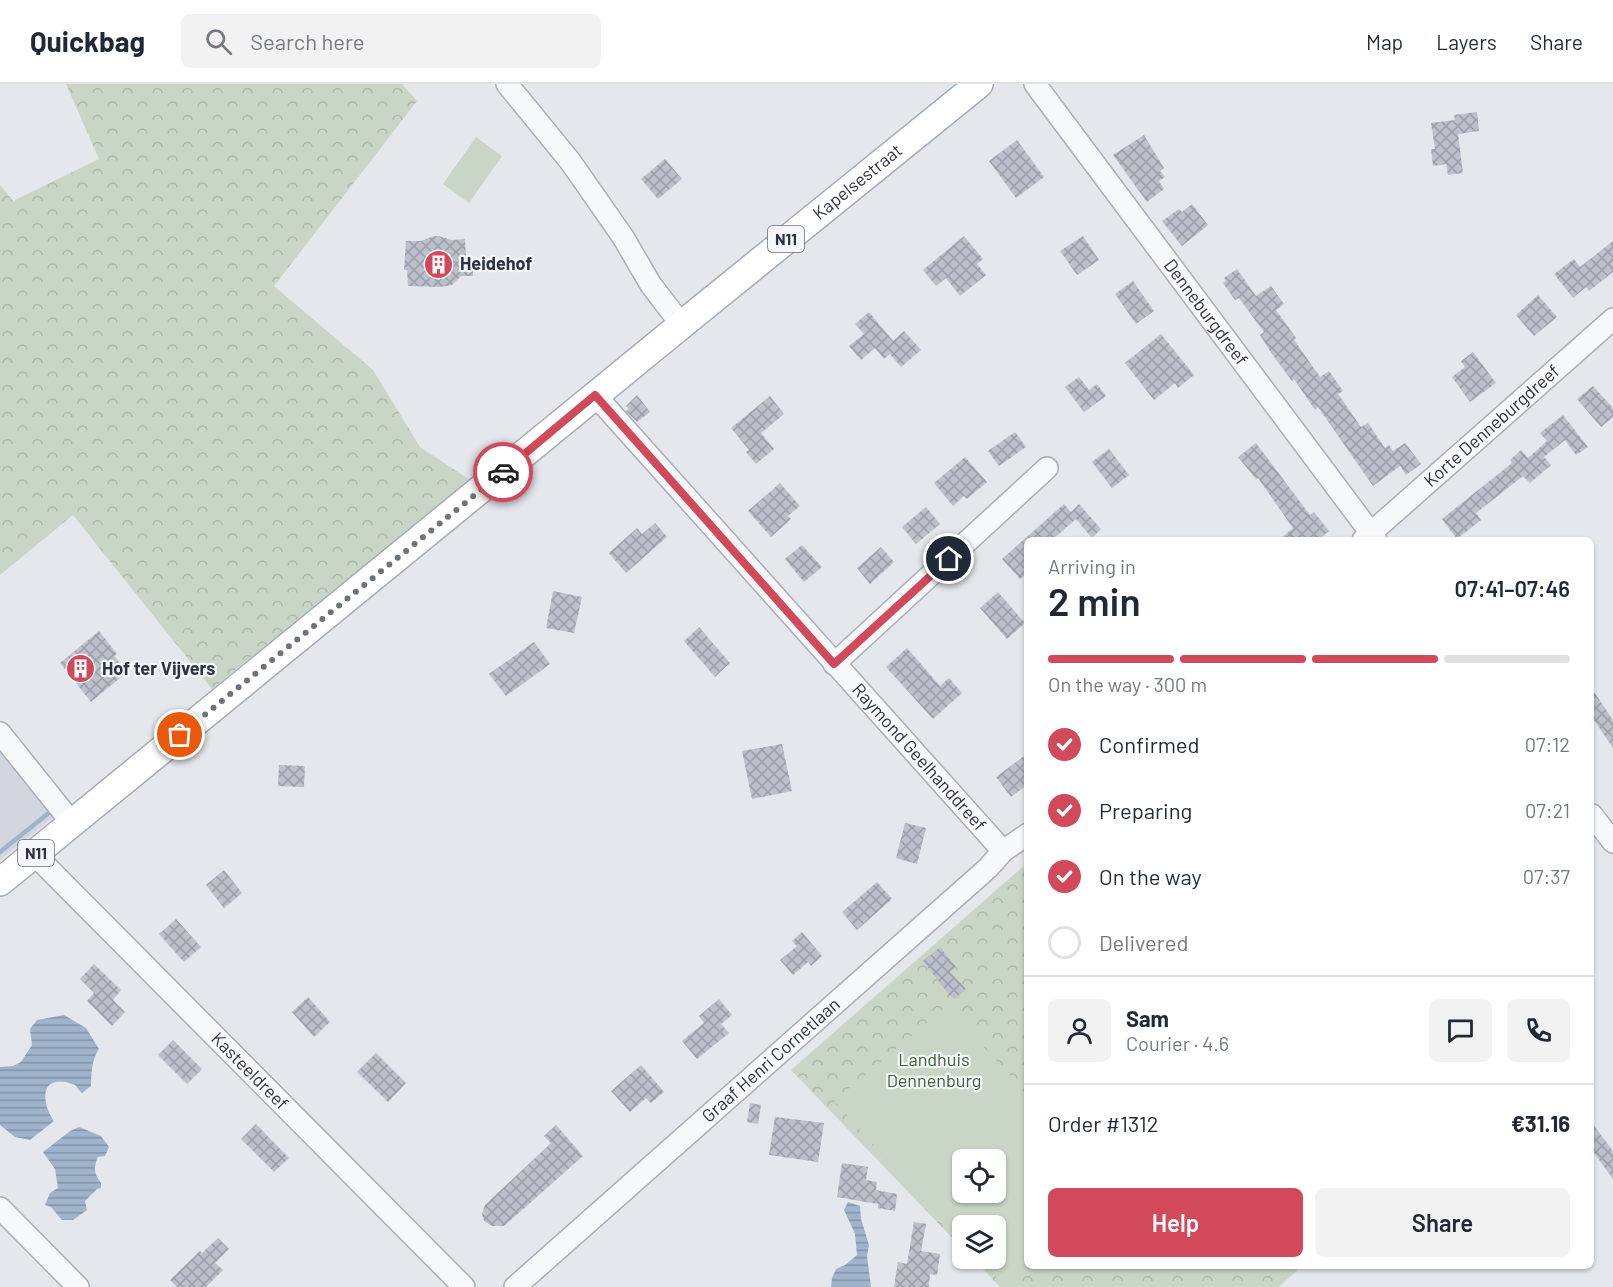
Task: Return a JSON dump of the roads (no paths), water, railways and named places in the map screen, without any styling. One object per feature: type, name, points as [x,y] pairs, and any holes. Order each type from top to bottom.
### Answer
[{"type":"main road","name":"Kapelsestraat","points":[[0,882],[681,324],[979,84]]},
{"type":"street","points":[[507,84],[570,161],[623,237],[651,285],[681,324]]},
{"type":"street","name":"Denneburgdreef","points":[[1035,84],[1369,537]]},
{"type":"street","name":"Korte Denneburgdreef","points":[[1371,537],[1613,319]]},
{"type":"street","name":"Raymond Geelhanddreef","points":[[595,395],[1003,851]]},
{"type":"street","points":[[834,664],[1047,468]]},
{"type":"street","points":[[0,733],[72,824]]},
{"type":"street","points":[[1594,818],[1613,842]]},
{"type":"street","name":"Graaf Henri Cornetlaan","points":[[515,1287],[988,868],[1003,851],[1024,837]]},
{"type":"street","name":"Kasteeldreef","points":[[34,854],[464,1287]]},
{"type":"street","points":[[0,1208],[78,1287]]},
{"type":"water","points":[[64,1015],[86,1028],[99,1049],[93,1061],[91,1086],[82,1093],[75,1085],[66,1082],[51,1084],[45,1094],[47,1108],[54,1121],[30,1140],[15,1137],[0,1125],[0,1067],[13,1066],[21,1062],[32,1045],[30,1029],[37,1020]]},
{"type":"water","points":[[79,1127],[101,1136],[109,1147],[105,1156],[98,1157],[96,1161],[95,1171],[101,1188],[85,1201],[87,1210],[73,1220],[62,1220],[51,1207],[45,1205],[50,1193],[58,1188],[55,1169],[43,1152],[70,1131]]},
{"type":"water","points":[[848,1202],[860,1206],[861,1219],[869,1245],[867,1256],[871,1287],[831,1287],[836,1269],[857,1255],[855,1234],[844,1210]]},
{"type":"waterway","points":[[0,852],[50,812]]},
{"type":"place","name":"Heidehof","points":[[439,264]]},
{"type":"place","name":"Hof ter Vijvers","points":[[81,669]]},
{"type":"park label","name":"Landhuis Dennenburg","points":[[934,1070]]}]
